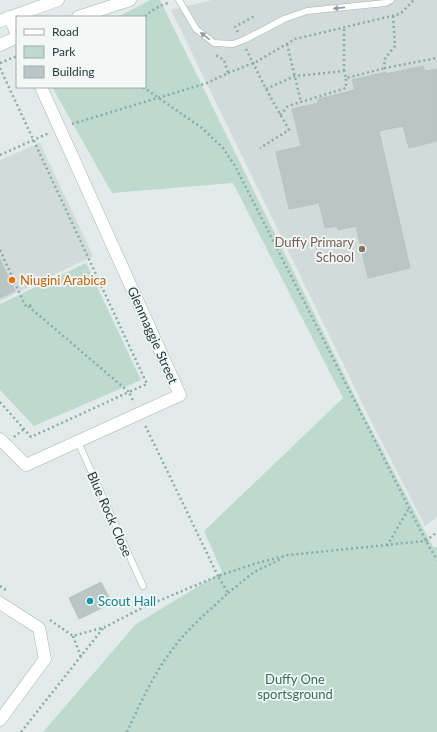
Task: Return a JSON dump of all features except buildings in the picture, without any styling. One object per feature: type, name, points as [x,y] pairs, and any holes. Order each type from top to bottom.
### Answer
[{"type":"street","points":[[16,33],[5,19],[58,0]]},
{"type":"street","points":[[81,16],[130,0]]},
{"type":"street","points":[[0,45],[16,37]]},
{"type":"street","name":"Glenmaggie Street","points":[[0,438],[26,465],[180,395],[41,88]]},
{"type":"street","points":[[0,603],[39,628],[46,658],[0,720]]},
{"type":"lane","points":[[176,1],[196,29],[214,43],[232,44],[242,41],[284,19],[307,11],[385,3],[391,0]]},
{"type":"lane","name":"Blue Rock Close","points":[[78,442],[143,586]]},
{"type":"path","points":[[0,154],[59,128],[207,83],[228,73],[253,64],[295,39],[400,14],[414,0]]},
{"type":"path","points":[[146,16],[155,8],[176,1]]},
{"type":"path","points":[[168,3],[172,8]]},
{"type":"path","points":[[256,15],[235,27],[266,89],[289,130],[260,148]]},
{"type":"path","points":[[385,68],[384,60],[395,46],[393,16]]},
{"type":"path","points":[[280,114],[288,106],[346,88],[344,71],[344,27]]},
{"type":"path","points":[[286,44],[301,102]]},
{"type":"path","points":[[210,52],[224,60],[228,73]]},
{"type":"path","points":[[0,63],[16,56]]},
{"type":"path","points":[[346,78],[385,68],[437,58]]},
{"type":"path","points":[[0,68],[147,384],[31,437],[0,402]]},
{"type":"path","points":[[266,89],[294,76],[344,71]]},
{"type":"path","points":[[144,88],[202,128],[223,148],[235,166],[437,560]]},
{"type":"path","points":[[0,250],[25,305],[129,392],[218,576],[228,593]]},
{"type":"path","points":[[28,306],[33,305]]},
{"type":"path","points":[[386,546],[409,508]]},
{"type":"path","points":[[73,636],[104,627],[144,607],[218,576],[254,564],[288,555],[426,541],[437,532]]},
{"type":"path","points":[[127,732],[150,685],[178,642],[228,593],[254,572],[288,555]]},
{"type":"path","points":[[0,586],[12,594]]},
{"type":"path","points":[[49,619],[73,636],[81,657]]},
{"type":"path","points":[[22,732],[104,627]]},
{"type":"shaded area","name":"Duffy Primary School","points":[[212,0],[437,0],[437,517],[425,526],[368,415],[171,10]]},
{"type":"shaded area","points":[[40,143],[93,256],[0,301],[0,160]]},
{"type":"green space","name":"Duffy One sportsground","points":[[150,0],[160,0],[364,415],[433,547],[437,547],[437,732],[43,732],[136,624],[222,572],[204,531],[343,398],[233,183],[112,193],[53,88],[146,88],[146,16],[120,16]]},
{"type":"green space","points":[[86,263],[141,380],[34,426],[0,390],[0,304]]},
{"type":"place","name":"Duffy Primary School","points":[[362,249]]},
{"type":"place","name":"Niugini Arabica","points":[[12,280]]},
{"type":"place","name":"Scout Hall","points":[[90,601]]}]
